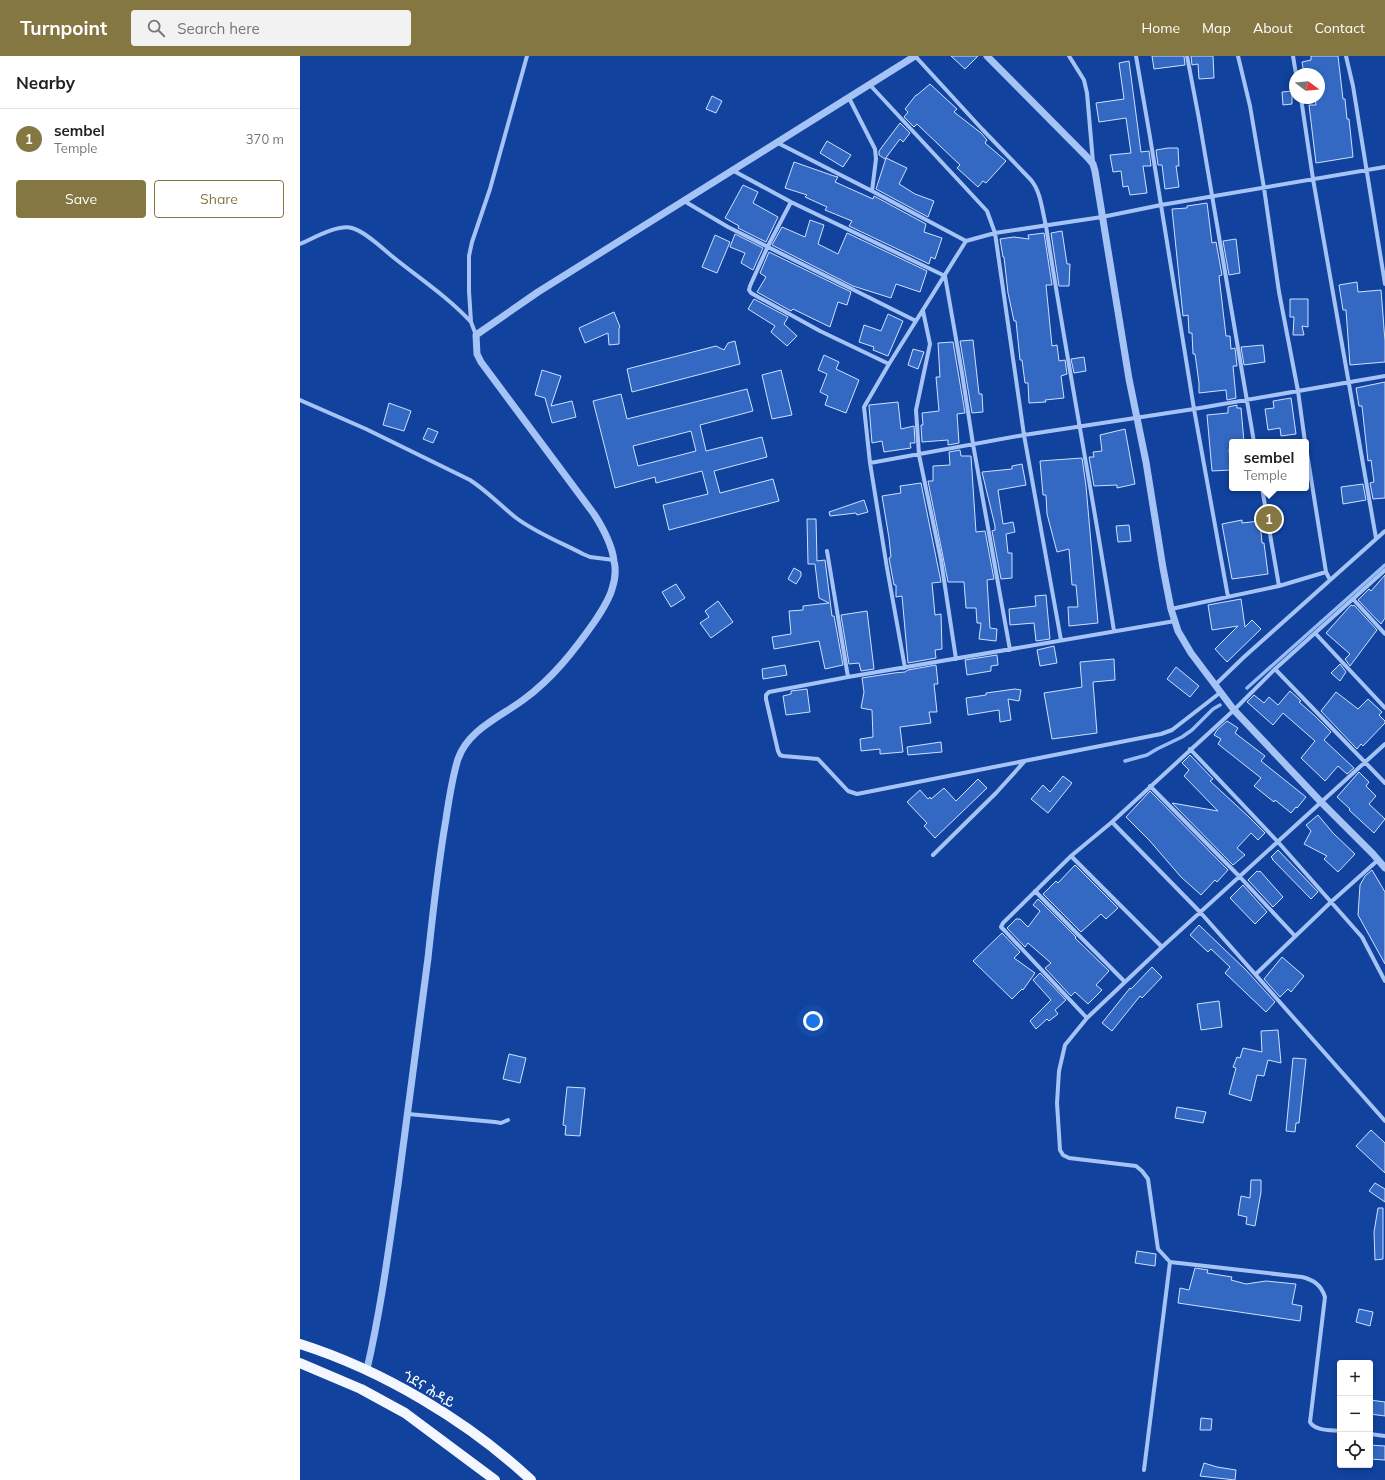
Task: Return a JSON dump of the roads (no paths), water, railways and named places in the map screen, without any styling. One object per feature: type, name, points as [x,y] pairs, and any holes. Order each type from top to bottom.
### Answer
[{"type":"main road","name":"ጎደና ሕዳይ","points":[[300,1344],[367,1370],[408,1392],[460,1424],[493,1448],[531,1480]]},
{"type":"main road","points":[[300,1363],[361,1388],[405,1413],[495,1480]]},
{"type":"street","points":[[367,1370],[376,1330],[408,1114],[441,846],[451,789],[459,756],[472,737],[541,686],[563,664],[601,612],[612,590],[614,575],[614,560],[611,547],[604,531],[594,514],[481,362],[477,354],[476,335],[471,322],[468,275],[469,256],[472,242],[490,188],[527,56]]},
{"type":"street","points":[[476,335],[538,292],[915,56],[1036,186],[1046,226],[1079,427],[1099,534],[1114,631]]},
{"type":"street","points":[[987,56],[1093,164]]},
{"type":"street","points":[[1069,56],[1084,80],[1087,93],[1093,164],[1129,379],[1138,418],[1162,568],[1171,609],[1178,632],[1215,686],[1234,710],[1385,868]]},
{"type":"street","points":[[1136,56],[1194,409],[1228,597]]},
{"type":"street","points":[[1187,56],[1253,439]]},
{"type":"street","points":[[1238,56],[1250,106],[1264,188],[1279,292],[1298,391],[1305,439]]},
{"type":"street","points":[[1293,56],[1295,68]]},
{"type":"street","points":[[1346,56],[1353,86],[1385,284]]},
{"type":"street","points":[[870,85],[987,211],[995,233],[1024,435],[1061,640]]},
{"type":"street","points":[[849,98],[875,149],[876,159],[872,191]]},
{"type":"street","points":[[1302,104],[1313,179],[1376,538]]},
{"type":"street","points":[[776,142],[966,241],[995,233],[1046,226],[1385,167]]},
{"type":"street","points":[[732,170],[791,202],[945,276]]},
{"type":"street","points":[[684,201],[728,227],[916,321]]},
{"type":"street","points":[[791,202],[768,246],[749,290],[751,293],[820,331],[889,364]]},
{"type":"street","points":[[300,244],[329,231],[342,228],[352,228],[363,234],[388,253],[471,322]]},
{"type":"street","points":[[904,668],[870,463],[864,407],[889,364],[966,241]]},
{"type":"street","points":[[945,276],[1010,650]]},
{"type":"street","points":[[923,311],[930,344],[916,410],[919,455],[941,560],[956,659]]},
{"type":"street","points":[[870,463],[1024,435],[1194,409],[1385,376]]},
{"type":"street","points":[[300,400],[366,429],[470,480],[520,520],[583,554],[590,557],[614,560]]},
{"type":"street","points":[[1309,466],[1326,572],[1330,580]]},
{"type":"street","points":[[1263,491],[1279,586]]},
{"type":"street","points":[[1215,686],[1244,657],[1385,531]]},
{"type":"street","points":[[827,551],[848,677]]},
{"type":"street","points":[[1087,1018],[1001,927],[1003,923],[1071,856],[1112,822],[1234,710],[1275,669],[1385,570]]},
{"type":"street","points":[[1171,609],[1279,586],[1326,572]]},
{"type":"street","points":[[1352,599],[1385,634]]},
{"type":"street","points":[[1175,621],[769,692],[766,695],[772,729],[780,755],[818,759],[848,791],[857,794],[1161,734],[1172,730],[1221,692]]},
{"type":"street","points":[[1315,633],[1385,708]]},
{"type":"street","points":[[1275,669],[1385,783]]},
{"type":"street","points":[[1337,1430],[1316,1428],[1310,1422],[1325,1297],[1322,1289],[1317,1283],[1302,1277],[1170,1262],[1158,1249],[1148,1179],[1142,1171],[1136,1166],[1063,1156],[1060,1150],[1057,1103],[1059,1071],[1065,1045],[1087,1018],[1239,876],[1385,744]]},
{"type":"street","points":[[1190,749],[1278,842],[1365,942],[1385,981]]},
{"type":"street","points":[[933,855],[996,793],[1024,762]]},
{"type":"street","points":[[1150,786],[1239,876],[1295,936]]},
{"type":"street","points":[[1112,822],[1200,912],[1385,1121]]},
{"type":"street","points":[[1071,856],[1162,947]]},
{"type":"street","points":[[1256,974],[1331,902],[1378,860]]},
{"type":"street","points":[[1035,891],[1125,982]]},
{"type":"street","points":[[408,1114],[501,1123],[508,1120]]},
{"type":"street","points":[[1144,1470],[1170,1262]]},
{"type":"street","points":[[1373,1434],[1385,1436]]},
{"type":"waterway","points":[[1247,688],[1385,565]]},
{"type":"waterway","points":[[1125,761],[1147,755],[1182,737],[1192,730],[1213,709],[1220,705]]},
{"type":"place","name":"sembel","points":[[1269,519]]}]
